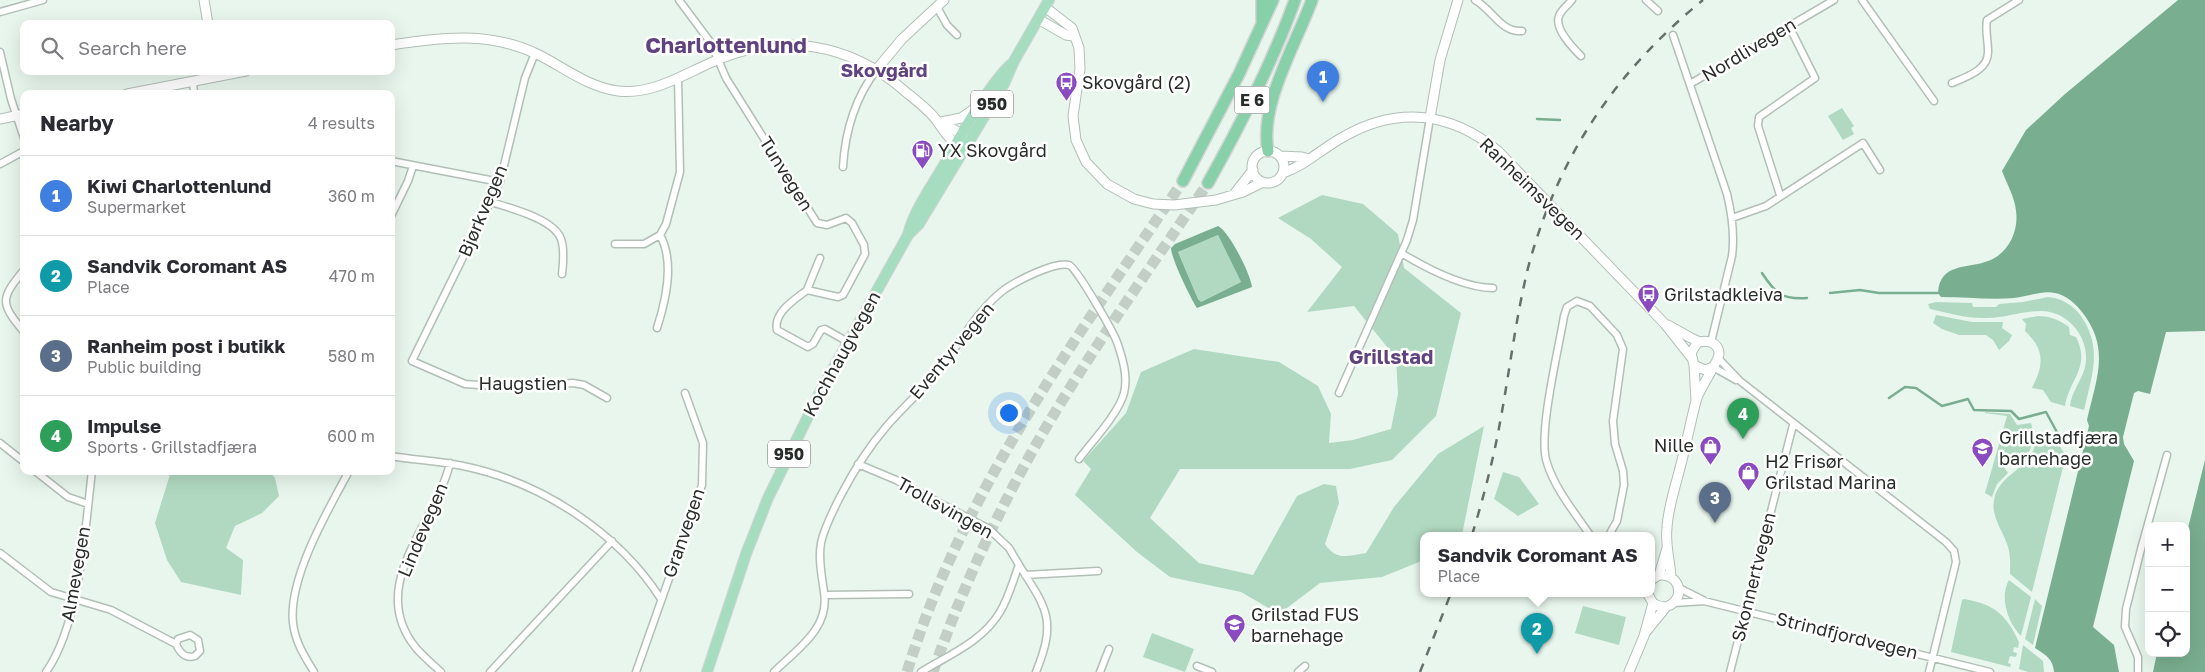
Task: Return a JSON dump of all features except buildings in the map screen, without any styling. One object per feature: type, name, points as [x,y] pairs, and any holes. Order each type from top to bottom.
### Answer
[{"type":"highway","name":"E 6","points":[[1262,0],[1262,25]]},
{"type":"highway","name":"E 6","points":[[1183,181],[1212,129],[1273,0]]},
{"type":"highway","name":"E 6","points":[[1208,183],[1252,102],[1295,0]]},
{"type":"highway","name":"E 6","points":[[1268,151],[1266,130],[1271,104],[1312,0]]},
{"type":"main road","name":"Kochhaugvegen","points":[[908,235],[920,224],[1004,84],[1014,60],[1047,3]]},
{"type":"main road","name":"Kochhaugvegen","points":[[707,672],[746,554],[768,498],[819,394],[908,235],[912,218],[996,79],[1014,60]]},
{"type":"street","points":[[0,12],[43,0]]},
{"type":"street","points":[[204,0],[207,20]]},
{"type":"street","name":"Tunvegen","points":[[679,0],[711,43],[726,78],[817,223],[827,225],[846,218],[852,223],[864,245],[864,257],[843,295],[838,297],[807,290]]},
{"type":"street","points":[[1339,394],[1401,253],[1413,220],[1440,60],[1458,0]]},
{"type":"street","points":[[1475,0],[1482,4],[1506,29],[1515,32],[1522,31]]},
{"type":"street","points":[[1572,0],[1559,14],[1558,22],[1562,32],[1582,56]]},
{"type":"street","points":[[1646,0],[1658,11]]},
{"type":"street","name":"Nordlivegen","points":[[1690,84],[1834,0]]},
{"type":"street","points":[[1862,0],[1934,101]]},
{"type":"street","points":[[1952,83],[1978,70],[1989,54],[1987,20],[2019,0]]},
{"type":"street","points":[[843,167],[849,125],[866,86],[877,69],[902,39],[941,3],[947,25],[957,35]]},
{"type":"street","points":[[1047,3],[1072,28],[1073,36],[1079,48],[1081,60],[1074,105],[1074,128],[1082,155],[1099,177],[1125,196],[1153,204],[1203,203],[1243,192],[1263,182],[1273,182],[1283,174],[1284,164],[1280,156],[1268,151],[1257,156],[1254,161],[1253,170],[1235,193]]},
{"type":"street","points":[[1038,19],[1066,35],[1073,36]]},
{"type":"street","points":[[1780,195],[1758,126],[1759,117],[1815,78],[1789,26]]},
{"type":"street","points":[[1674,35],[1727,194],[1732,218],[1734,244],[1732,256],[1711,342]]},
{"type":"street","points":[[395,44],[434,38],[472,37],[510,43],[535,53],[587,82],[616,91],[643,90],[678,78],[719,59],[763,47],[805,45],[845,54],[877,69],[941,122],[962,135],[967,145]]},
{"type":"street","points":[[0,52],[20,114],[0,119]]},
{"type":"street","name":"Bjørkvegen","points":[[412,361],[500,182],[525,78],[535,53]]},
{"type":"street","points":[[147,90],[214,75]]},
{"type":"street","points":[[615,244],[644,244],[660,235],[666,224],[680,172],[678,78]]},
{"type":"street","points":[[193,81],[194,90]]},
{"type":"street","points":[[941,122],[966,116],[983,103]]},
{"type":"street","name":"Ranheimsvegen","points":[[1283,174],[1303,166],[1308,159],[1365,125],[1406,116],[1430,118],[1467,130],[1498,151],[1665,324],[1692,361]]},
{"type":"street","points":[[941,122],[939,127],[956,144],[967,145]]},
{"type":"street","points":[[1732,218],[1766,206],[1780,195],[1863,143],[1880,170]]},
{"type":"street","points":[[0,164],[20,153]]},
{"type":"street","points":[[1280,156],[1308,159]]},
{"type":"street","points":[[395,162],[500,182]]},
{"type":"street","points":[[395,208],[413,166]]},
{"type":"street","points":[[1253,170],[1257,178],[1263,182]]},
{"type":"street","points":[[491,202],[531,215],[559,234],[563,247],[562,274]]},
{"type":"street","points":[[657,328],[668,287],[665,243],[660,235]]},
{"type":"street","points":[[1401,253],[1421,265],[1453,278],[1481,288],[1493,288]]},
{"type":"street","points":[[820,258],[807,290],[780,314],[776,323],[777,330],[808,347],[813,344],[822,330],[825,329],[848,342]]},
{"type":"street","name":"Eventyrvegen","points":[[774,672],[806,644],[820,625],[825,604],[820,570],[821,544],[833,510],[858,464],[886,427],[941,368],[970,326],[986,307],[1005,289],[1043,270],[1066,264],[1072,266],[1080,277],[1118,343],[1126,374],[1124,394],[1112,416],[1079,459]]},
{"type":"street","points":[[20,273],[3,287],[0,299],[6,316],[20,328]]},
{"type":"street","points":[[1588,532],[1550,472],[1544,448],[1547,415],[1564,316],[1567,307],[1578,301],[1590,306],[1618,335],[1622,344],[1613,421],[1615,444],[1623,471],[1624,485],[1617,521],[1611,532]]},
{"type":"street","name":"Ranheimsvegen","points":[[1665,324],[1700,342]]},
{"type":"street","points":[[1659,575],[1666,548],[1670,508],[1696,400],[1703,382],[1719,359],[1719,351],[1711,342],[1700,342],[1694,346],[1692,361],[1696,400]]},
{"type":"street","points":[[1719,359],[1740,381],[1946,542],[1954,552],[1956,562],[1929,672]]},
{"type":"street","name":"Haugstien","points":[[412,361],[473,388]]},
{"type":"street","points":[[1692,361],[1705,370],[1713,367],[1740,381]]},
{"type":"street","name":"Haugstien","points":[[465,384],[506,386],[573,383],[584,385],[607,398]]},
{"type":"street","name":"Granvegen","points":[[636,672],[702,486],[703,443],[685,393]]},
{"type":"street","name":"Skonnertvegen","points":[[1730,672],[1793,424]]},
{"type":"street","points":[[0,443],[20,459]]},
{"type":"street","points":[[2138,672],[2138,657],[2125,627],[2126,609],[2140,549],[2167,455]]},
{"type":"street","points":[[395,457],[465,466],[508,480],[547,496],[582,517],[612,541],[652,585],[661,599]]},
{"type":"street","name":"Lindevegen","points":[[440,672],[416,648],[406,632],[399,615],[397,596],[404,565],[450,464]]},
{"type":"street","name":"Trollsvingen","points":[[858,464],[910,487],[988,529],[1009,548],[1043,603],[1048,621],[1045,647],[1036,672]]},
{"type":"street","points":[[40,475],[68,497],[88,504]]},
{"type":"street","name":"Almevegen","points":[[46,672],[65,633],[74,600],[92,475]]},
{"type":"street","points":[[314,672],[296,639],[293,623],[295,598],[304,562],[320,526],[347,475]]},
{"type":"street","points":[[490,672],[612,541]]},
{"type":"street","points":[[1644,636],[1678,596],[1679,588],[1671,577],[1670,556],[1666,548]]},
{"type":"street","points":[[0,553],[51,592],[111,610],[176,644]]},
{"type":"street","points":[[921,672],[971,643],[990,626],[1004,604],[1019,565]]},
{"type":"street","points":[[1025,575],[1098,571]]},
{"type":"street","points":[[1655,578],[1659,575],[1671,577]]},
{"type":"street","name":"Strindfjordvegen","points":[[1679,588],[1704,601],[1990,672]]},
{"type":"street","points":[[825,595],[909,594]]},
{"type":"street","points":[[1628,672],[1644,636],[1652,603],[1649,597]]},
{"type":"street","name":"Strindfjordvegen","points":[[1670,605],[1704,601]]},
{"type":"street","points":[[1652,603],[1659,606],[1670,605]]},
{"type":"street","points":[[1100,672],[1109,649]]},
{"type":"street","points":[[1298,672],[1306,666]]},
{"type":"street","points":[[1197,667],[1212,672]]},
{"type":"shaded area","points":[[2178,0],[2205,0],[2205,331],[2166,332],[2150,394],[2138,391],[2134,393],[2123,437],[2124,444],[2134,461],[2093,627],[2114,645],[2119,672],[2054,672],[2048,658],[2035,648],[2089,426],[2087,420],[2099,364],[2096,339],[2091,326],[2080,309],[2070,300],[2059,294],[2045,292],[1996,299],[1941,297],[1938,293],[1940,283],[1949,271],[1995,258],[2011,241],[2016,226],[2016,211],[2002,171],[2026,130],[2065,94]]},
{"type":"shaded area","points":[[1842,108],[1854,126],[1851,128],[1854,134],[1843,140],[1828,116]]},
{"type":"shaded area","points":[[1322,195],[1363,204],[1398,234],[1404,268],[1461,313],[1436,416],[1392,460],[1350,469],[1180,469],[1150,518],[1199,563],[1253,575],[1297,496],[1324,484],[1336,486],[1339,503],[1325,544],[1338,555],[1348,556],[1366,553],[1394,507],[1438,454],[1484,426],[1463,532],[1420,532],[1419,562],[1382,577],[1320,583],[1279,614],[1241,592],[1170,577],[1137,552],[1075,495],[1091,469],[1083,461],[1126,413],[1141,372],[1194,349],[1279,362],[1318,386],[1331,414],[1329,443],[1353,440],[1391,429],[1398,394],[1396,358],[1354,306],[1307,312],[1342,267],[1311,239],[1278,218]]},
{"type":"shaded area","points":[[1218,226],[1228,236],[1239,254],[1252,287],[1197,308],[1174,260],[1171,248],[1175,244]],"holes":[[[1218,235],[1241,282],[1201,302],[1178,252]]]},
{"type":"shaded area","points":[[1218,235],[1241,282],[1201,302],[1178,252]]},
{"type":"shaded area","points":[[2048,297],[2062,301],[2074,309],[2081,316],[2092,339],[2094,362],[2084,410],[2070,406],[2073,394],[2084,371],[2086,359],[2083,341],[2073,326],[2059,315],[2041,311],[1994,318],[1973,318],[1930,309],[1928,304],[1936,302],[1972,303],[1973,307],[1996,307],[1999,304]]},
{"type":"shaded area","points":[[1936,315],[1972,322],[2003,322],[2002,328],[2012,335],[2009,341],[1999,350],[1993,340],[1986,335],[1959,335],[1942,329],[1933,323]]},
{"type":"shaded area","points":[[2038,316],[2055,319],[2069,327],[2070,335],[2076,337],[2080,347],[2080,365],[2065,406],[2051,402],[2043,390],[2032,388],[2039,372],[2039,351],[2032,338],[2025,331],[2026,324],[2022,319]]},
{"type":"shaded area","points":[[1985,412],[2010,414],[2017,425],[2031,423],[2033,436],[2029,452],[2017,467],[2012,465],[2004,467],[2008,473],[1997,484],[1992,497],[1985,493],[2007,416]]},
{"type":"shaded area","points":[[2039,433],[2042,436],[2050,434],[2066,455],[2032,592],[2010,574],[2008,548],[1995,517],[1993,506],[1997,490],[2031,455],[2035,446],[2036,435]]},
{"type":"shaded area","points":[[2205,460],[2205,672],[2153,672],[2156,657],[2190,657],[2190,522]]},
{"type":"shaded area","points":[[1503,472],[1519,477],[1539,504],[1518,516],[1494,499]]},
{"type":"shaded area","points":[[170,475],[272,475],[275,478],[279,496],[262,513],[235,526],[226,548],[243,560],[241,595],[181,582],[167,560],[155,523]]},
{"type":"shaded area","points":[[2009,580],[2031,597],[2021,636],[2016,631],[2006,610],[2005,594]]},
{"type":"shaded area","points":[[2035,599],[2042,606],[2033,645],[2025,639]]},
{"type":"shaded area","points":[[1962,600],[1991,607],[2004,617],[2009,624],[2019,642],[2018,648],[2014,647],[2013,652],[2017,653],[2016,657],[2010,656],[2008,663],[2011,664],[2010,667],[1951,652]]},
{"type":"shaded area","points":[[1583,606],[1626,617],[1619,645],[1575,633]]},
{"type":"shaded area","points":[[1152,633],[1194,649],[1185,672],[1143,657]]},
{"type":"shaded area","points":[[2023,645],[2043,661],[2044,672],[2028,672],[2019,669]]},
{"type":"waterway","points":[[1537,119],[1560,120]]},
{"type":"waterway","points":[[1762,273],[1771,286],[1780,294],[1791,298],[1807,298]]},
{"type":"waterway","points":[[1830,293],[1860,290],[1879,293],[1938,293]]},
{"type":"waterway","points":[[1889,398],[1905,387],[1916,388],[1942,406],[1968,399],[1974,410],[2011,411],[2019,419],[2046,412],[2059,436]]},
{"type":"tunnel","points":[[907,672],[931,605],[959,540],[991,478],[1026,417],[1064,357],[1183,181]]},
{"type":"tunnel","points":[[933,672],[969,579],[997,518],[1028,458],[1084,366],[1208,183]]},
{"type":"railway","points":[[1473,532],[1495,447],[1528,268],[1540,228],[1555,190],[1593,120],[1617,87],[1671,28],[1703,0]]},
{"type":"railway","points":[[1420,672],[1449,597]]},
{"type":"place","name":"Skovgård (2)","points":[[1066,102]]},
{"type":"place","name":"Kiwi Charlottenlund","points":[[1323,102]]},
{"type":"place","name":"YX Skovgård","points":[[922,170]]},
{"type":"place","name":"Grilstadkleiva","points":[[1648,314]]},
{"type":"place","name":"Impulse","points":[[1743,439]]},
{"type":"place","name":"Nille","points":[[1710,465]]},
{"type":"place","name":"Grillstadfjæra barnehage","points":[[1983,467]]},
{"type":"place","name":"H2 Frisør Grilstad Marina","points":[[1749,491]]},
{"type":"place","name":"Ranheim post i butikk","points":[[1715,523]]},
{"type":"place","name":"Grilstad FUS barnehage","points":[[1235,644]]},
{"type":"place","name":"Sandvik Coromant AS","points":[[1537,654]]},
{"type":"district","name":"Charlottenlund","points":[[726,45]]},
{"type":"district","name":"Skovgård","points":[[884,70]]},
{"type":"district","name":"Grillstad","points":[[1391,357]]}]
